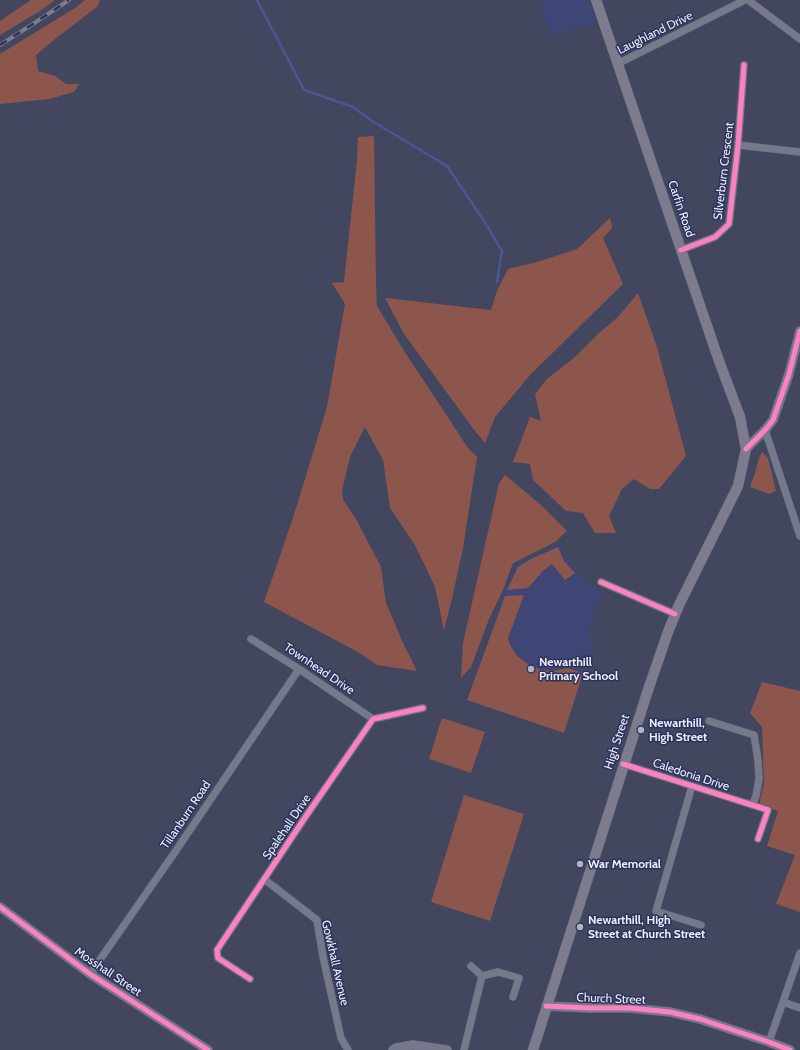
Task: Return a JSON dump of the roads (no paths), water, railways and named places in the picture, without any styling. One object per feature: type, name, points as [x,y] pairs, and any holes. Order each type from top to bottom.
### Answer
[{"type":"main road","name":"Carfin Road","points":[[596,0],[719,361],[740,417],[746,449]]},
{"type":"main road","name":"High Street","points":[[532,1050],[648,690],[675,614],[738,486],[746,449]]},
{"type":"street","name":"Laughland Drive","points":[[617,64],[747,0]]},
{"type":"street","points":[[747,0],[800,39]]},
{"type":"street","name":"Silverburn Crescent","points":[[681,250],[715,237],[729,224],[738,145],[744,65]]},
{"type":"street","points":[[738,145],[800,152]]},
{"type":"street","points":[[746,449],[773,420],[789,374],[800,331]]},
{"type":"street","points":[[765,430],[800,536]]},
{"type":"street","points":[[601,582],[675,614]]},
{"type":"street","name":"Townhead Drive","points":[[252,639],[299,668],[373,719]]},
{"type":"street","name":"Tillanburn Road","points":[[90,974],[175,852],[299,668]]},
{"type":"street","points":[[373,719],[423,708]]},
{"type":"street","name":"Spalehall Drive","points":[[250,979],[218,958],[216,950],[373,719]]},
{"type":"street","points":[[709,721],[754,735],[759,779],[756,796],[752,805]]},
{"type":"street","name":"Caledonia Drive","points":[[624,764],[768,810],[758,839]]},
{"type":"street","points":[[692,786],[656,911],[701,925]]},
{"type":"street","name":"Gowkhall Avenue","points":[[264,879],[317,920],[323,957],[341,1038],[348,1050]]},
{"type":"street","name":"Mosshall Street","points":[[0,908],[90,974],[208,1050]]},
{"type":"street","points":[[769,1042],[800,953]]},
{"type":"street","points":[[471,966],[482,976]]},
{"type":"street","points":[[482,976],[498,972],[519,978],[513,997]]},
{"type":"street","points":[[464,1050],[482,976]]},
{"type":"street","points":[[783,1002],[800,1008]]},
{"type":"street","name":"Church Street","points":[[546,1006],[630,1008],[670,1012],[700,1019],[790,1050]]},
{"type":"street","points":[[393,1050],[396,1048],[413,1045],[447,1050]]},
{"type":"waterway","points":[[257,0],[304,90],[353,107],[372,121],[447,166],[502,251],[497,282]]},
{"type":"railway","points":[[0,45],[69,0]]},
{"type":"place","name":"Newarthill Primary School","points":[[531,669]]},
{"type":"place","name":"Newarthill, High Street","points":[[641,730]]},
{"type":"place","name":"War Memorial","points":[[580,864]]},
{"type":"place","name":"Newarthill, High Street at Church Street","points":[[580,927]]}]
